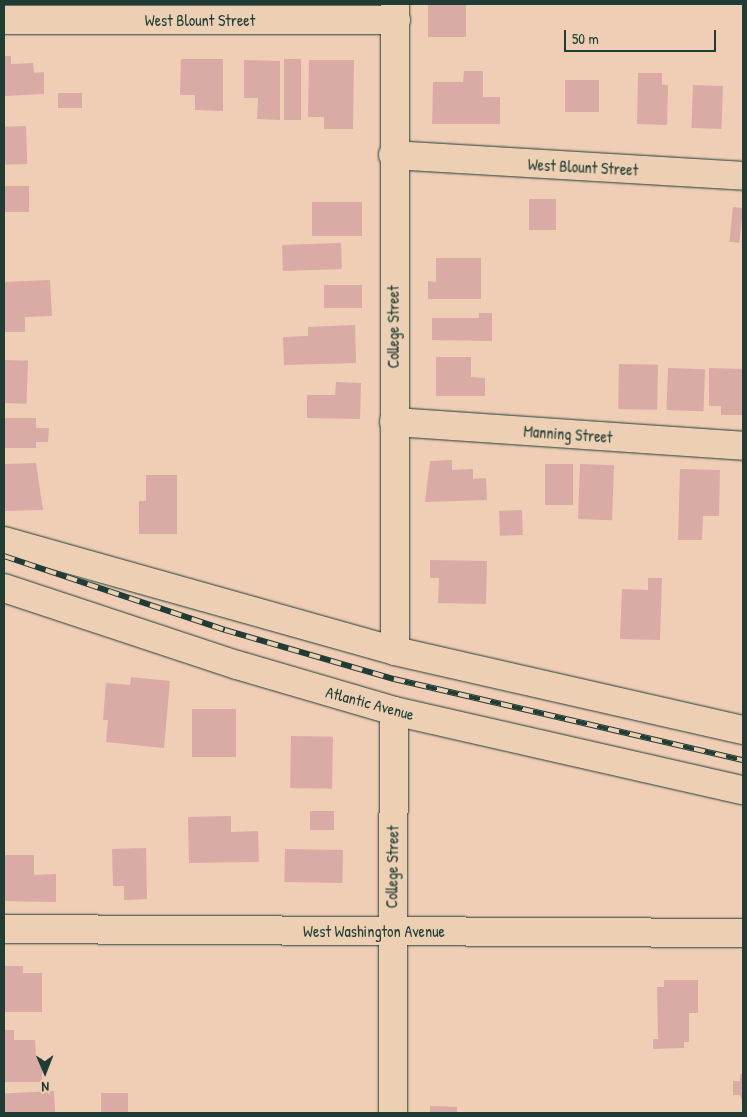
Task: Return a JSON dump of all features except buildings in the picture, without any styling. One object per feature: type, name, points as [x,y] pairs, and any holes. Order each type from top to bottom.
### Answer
[{"type":"street","name":"West Blount Street","points":[[4,20],[395,12]]},
{"type":"street","name":"College Street","points":[[394,651],[393,155],[395,12]]},
{"type":"street","name":"West Blount Street","points":[[393,155],[743,176]]},
{"type":"street","name":"Manning Street","points":[[394,422],[743,446]]},
{"type":"street","points":[[4,541],[394,651],[743,730]]},
{"type":"street","name":"Atlantic Avenue","points":[[4,588],[237,666],[394,711],[743,790]]},
{"type":"street","name":"College Street","points":[[394,711],[392,932],[394,1113]]},
{"type":"street","name":"West Washington Avenue","points":[[4,930],[743,933]]},
{"type":"railway","points":[[4,556],[225,630],[394,679],[743,760]]}]
